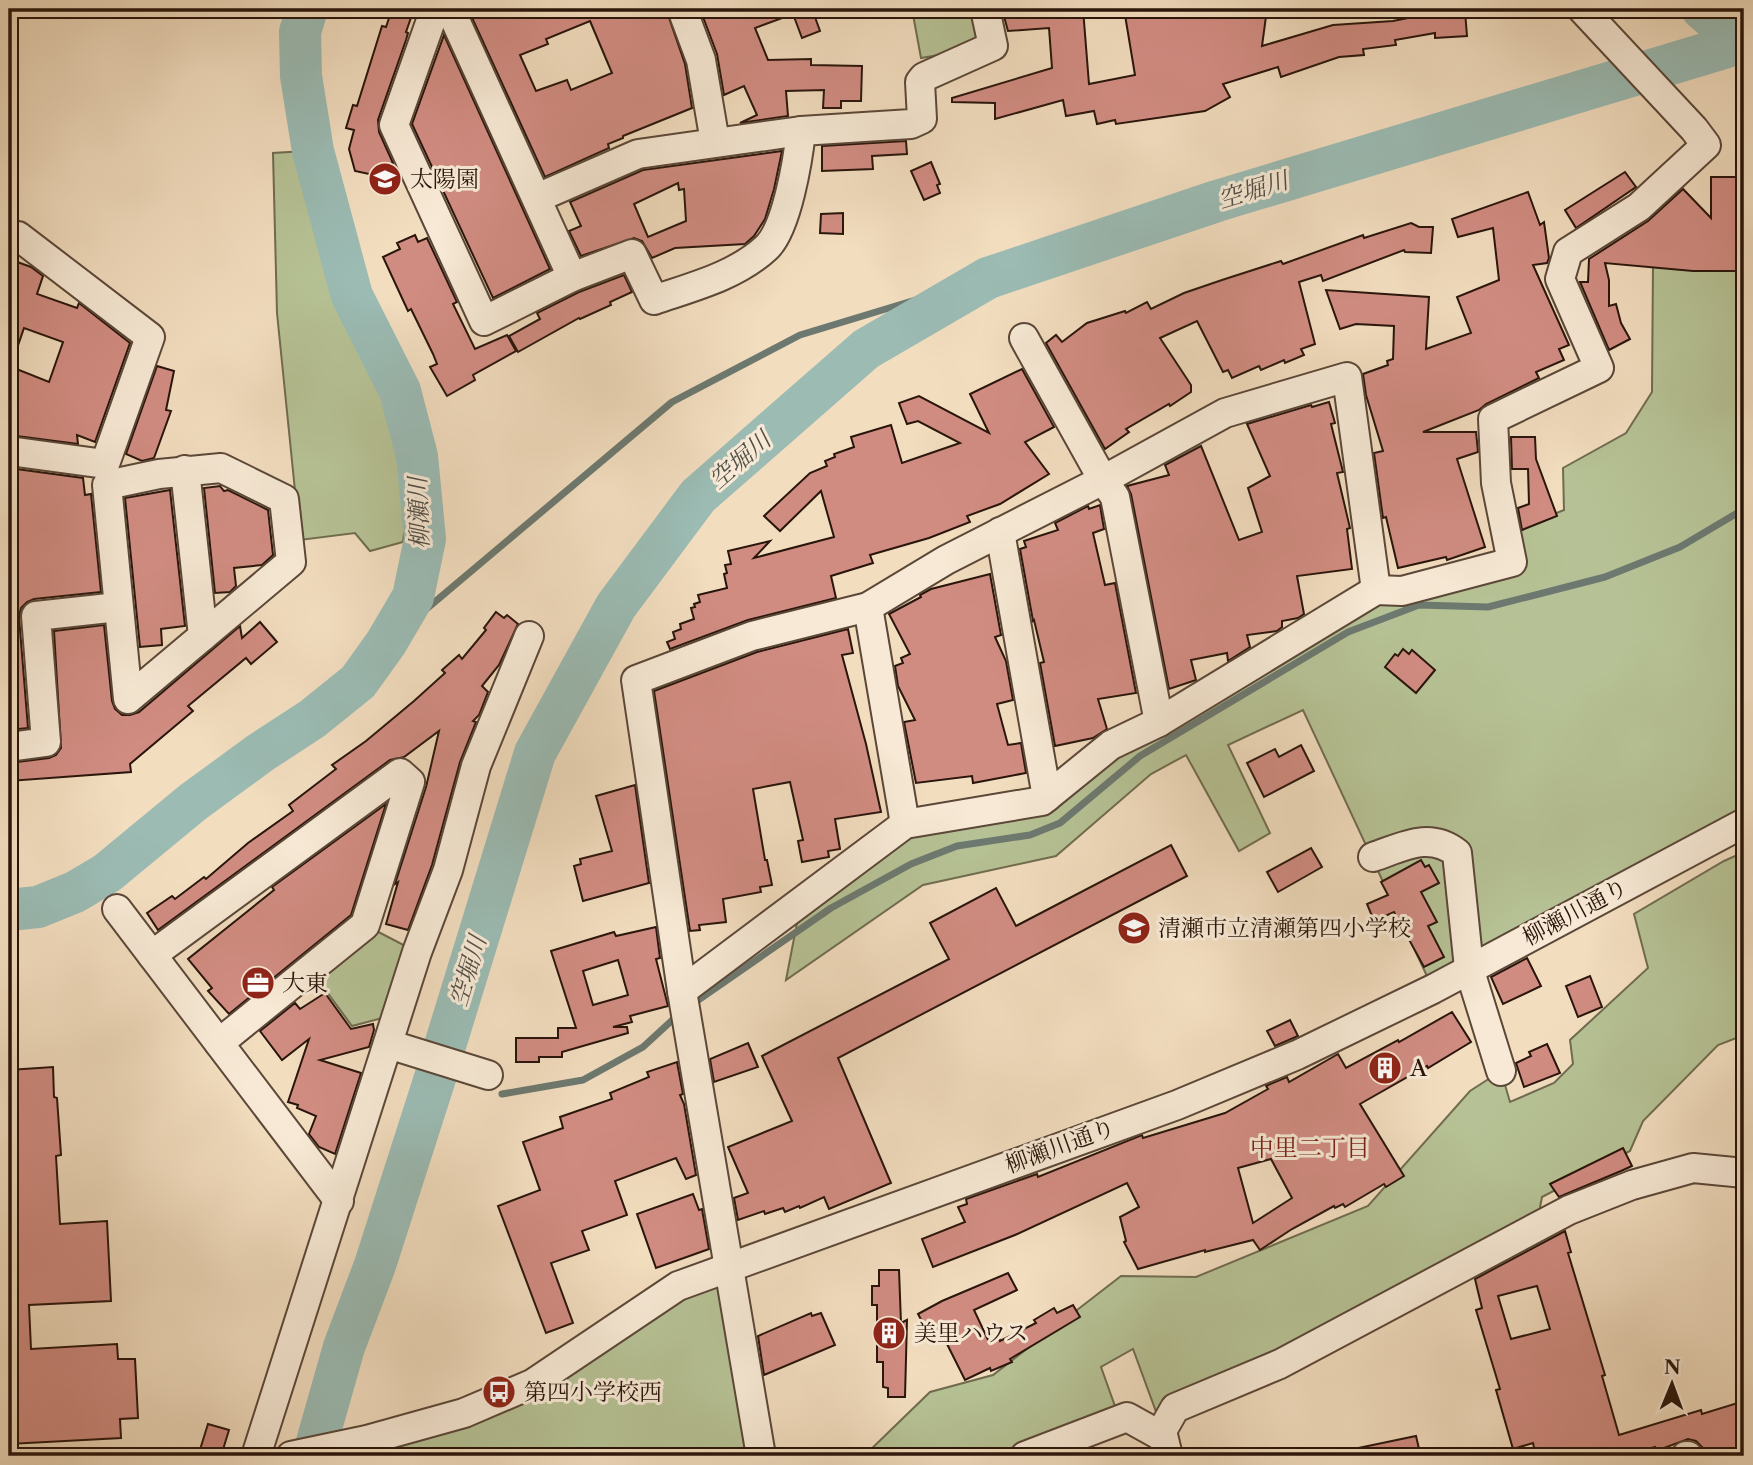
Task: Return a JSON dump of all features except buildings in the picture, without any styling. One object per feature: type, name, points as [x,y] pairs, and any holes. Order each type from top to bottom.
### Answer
[{"type":"street","points":[[435,9],[394,125],[484,321],[572,277],[632,254],[654,300],[710,281],[750,260],[768,247],[776,236],[786,210],[802,131]]},
{"type":"street","points":[[450,9],[572,277]]},
{"type":"street","points":[[682,9],[701,60],[715,142]]},
{"type":"street","points":[[537,198],[638,154],[802,131],[911,124],[922,118],[920,82],[924,77],[993,46],[985,9]]},
{"type":"street","points":[[684,1004],[905,824],[1042,801],[1111,745],[1159,722],[1376,590],[1402,591],[1512,562],[1496,483],[1493,419],[1599,369],[1560,279],[1568,252],[1639,206],[1706,145],[1691,125],[1583,11]]},
{"type":"street","points":[[9,237],[18,236],[150,337],[106,475],[128,699],[291,562],[284,499],[221,468],[106,475],[9,451]]},
{"type":"street","points":[[1024,338],[1115,497],[1159,722]]},
{"type":"street","points":[[761,1456],[684,1004],[636,680],[751,636],[868,607],[946,560],[1103,480],[1225,413],[1347,377],[1376,590]]},
{"type":"street","points":[[185,470],[203,636]]},
{"type":"street","points":[[1000,532],[1047,797]]},
{"type":"street","points":[[9,747],[46,742],[36,615],[118,607]]},
{"type":"street","points":[[868,607],[905,824]]},
{"type":"street","points":[[256,1456],[391,1044],[417,952],[448,870],[476,766],[529,636]]},
{"type":"street","points":[[152,955],[400,772],[410,782],[365,925],[219,1042]]},
{"type":"street","name":"柳瀬川通り","points":[[291,1456],[367,1440],[464,1413],[533,1384],[678,1286],[1177,1105],[1297,1055],[1433,989],[1744,823]]},
{"type":"street","points":[[1373,857],[1422,841],[1446,845],[1457,853],[1469,968],[1502,1071]]},
{"type":"street","points":[[117,909],[339,1201]]},
{"type":"street","points":[[391,1044],[488,1075]]},
{"type":"street","points":[[1166,1446],[1162,1431],[1175,1408],[1280,1364],[1569,1210],[1632,1185],[1693,1168],[1744,1173]]},
{"type":"street","points":[[1025,1456],[1127,1417],[1166,1446]]},
{"type":"green space","points":[[912,9],[985,9],[993,46],[921,58]]},
{"type":"green space","points":[[305,151],[341,295],[391,389],[411,476],[403,542],[370,551],[355,533],[300,540],[277,313],[273,153]]},
{"type":"green space","points":[[1705,235],[1744,249],[1744,823],[1433,989],[1303,710],[1228,745],[1270,833],[1239,851],[1186,755],[1151,774],[1056,856],[923,885],[786,980],[801,902],[905,824],[1047,797],[1376,590],[1512,562],[1506,533],[1564,510],[1563,468],[1626,433],[1652,392],[1653,263]]},
{"type":"green space","points":[[1744,852],[1744,1035],[1718,1045],[1643,1121],[1630,1151],[1542,1197],[1538,1218],[1158,1417],[1133,1349],[1101,1367],[1116,1409],[1003,1452],[999,1456],[864,1456],[930,1392],[993,1375],[1121,1276],[1196,1277],[1368,1206],[1470,1091],[1501,1071],[1510,1102],[1554,1083],[1573,1064],[1570,1040],[1648,968],[1634,914]]},
{"type":"green space","points":[[365,925],[417,952],[390,1016],[352,1026],[310,969]]},
{"type":"green space","points":[[730,1268],[761,1456],[362,1456],[367,1440],[464,1413]]},
{"type":"waterway","name":"柳瀬川","points":[[9,910],[38,907],[75,892],[107,873],[193,802],[312,719],[358,682],[386,643],[413,597],[425,539],[417,456],[400,391],[352,296],[313,151],[301,76],[300,32],[307,9]]},
{"type":"waterway","name":"柳瀬川","points":[[1702,9],[1741,43]]},
{"type":"waterway","name":"空堀川","points":[[313,1456],[344,1347],[375,1265],[535,753],[616,606],[698,496],[866,349],[988,278],[1217,201],[1744,42]]},
{"type":"waterway","points":[[386,643],[672,402],[800,335],[988,278]]},
{"type":"waterway","points":[[691,1005],[831,908],[911,864],[957,846],[1030,835],[1060,823],[1140,756],[1348,632],[1419,605],[1488,607],[1605,577],[1680,547],[1744,509]]},
{"type":"waterway","points":[[502,1094],[583,1080],[643,1047],[679,1014]]},
{"type":"place","name":"太陽園","points":[[385,179]]},
{"type":"place","name":"清瀬市立清瀬第四小学校","points":[[1134,928]]},
{"type":"place","name":"大東","points":[[258,983]]},
{"type":"place","name":"A","points":[[1385,1068]]},
{"type":"place","name":"美里ハウス","points":[[889,1333]]},
{"type":"place","name":"第四小学校西","points":[[499,1392]]},
{"type":"district","name":"中里二丁目","points":[[1310,1148]]}]
